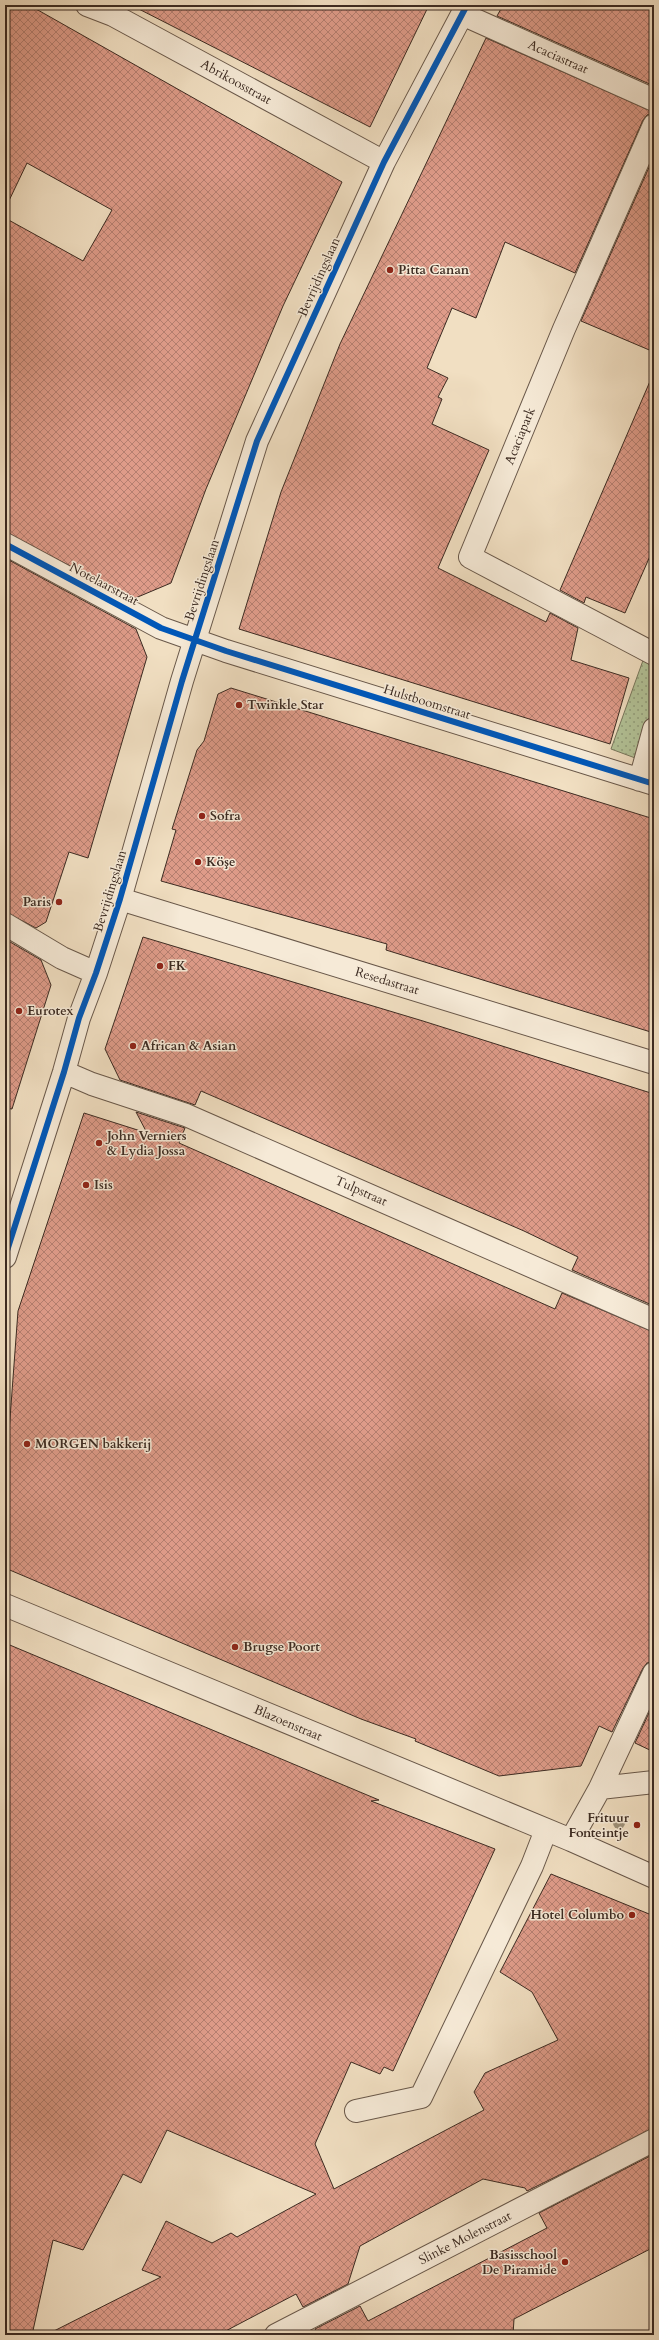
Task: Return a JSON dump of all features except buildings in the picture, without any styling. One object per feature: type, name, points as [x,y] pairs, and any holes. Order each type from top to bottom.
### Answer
[{"type":"street","name":"Abrikoosstraat","points":[[87,5],[116,10],[384,162]]},
{"type":"street","name":"Acaciastraat","points":[[465,10],[654,100]]},
{"type":"street","name":"Bevrijdingslaan","points":[[5,1257],[64,1072],[79,1018],[96,973],[120,899],[195,640],[257,441],[384,162],[465,10]]},
{"type":"street","name":"Acaciapark","points":[[654,125],[564,329],[470,557],[654,654]]},
{"type":"street","name":"Notelaarstraat","points":[[5,544],[161,628],[195,640]]},
{"type":"street","name":"Hulstboomstraat","points":[[195,640],[647,782]]},
{"type":"street","points":[[647,782],[654,729]]},
{"type":"street","name":"Resedastraat","points":[[120,899],[654,1063]]},
{"type":"street","points":[[5,924],[62,958],[96,973]]},
{"type":"street","name":"Tulpstraat","points":[[64,1072],[92,1084],[186,1115],[654,1320]]},
{"type":"street","name":"Blazoenstraat","points":[[5,1605],[571,1840],[654,1877]]},
{"type":"street","points":[[571,1840],[600,1788],[654,1673]]},
{"type":"street","points":[[600,1788],[654,1782]]},
{"type":"street","points":[[356,2111],[421,2097],[532,1866],[546,1830]]},
{"type":"street","name":"Slinke Molenstraat","points":[[276,2335],[654,2140]]},
{"type":"green space","points":[[654,630],[654,765],[611,749]]},
{"type":"cycle path","points":[[5,1257],[64,1072],[79,1018],[96,973],[120,899],[182,681],[257,441],[384,162],[467,5]]},
{"type":"cycle path","points":[[5,544],[161,628],[226,651],[654,784]]},
{"type":"place","name":"Pitta Canan","points":[[390,270]]},
{"type":"place","name":"Twinkle Star","points":[[239,705]]},
{"type":"place","name":"Sofra","points":[[202,816]]},
{"type":"place","name":"Köşe","points":[[198,862]]},
{"type":"place","name":"Paris","points":[[59,902]]},
{"type":"place","name":"FK","points":[[160,966]]},
{"type":"place","name":"Eurotex","points":[[19,1011]]},
{"type":"place","name":"African & Asian","points":[[133,1046]]},
{"type":"place","name":"John Verniers & Lydia Jossa","points":[[99,1143]]},
{"type":"place","name":"Isis","points":[[86,1185]]},
{"type":"place","name":"MORGEN bakkerij","points":[[27,1444]]},
{"type":"place","name":"Brugse Poort","points":[[235,1647]]},
{"type":"place","name":"Frituur Fonteintje","points":[[637,1825]]},
{"type":"place","name":"Hotel Columbo","points":[[632,1915]]},
{"type":"place","name":"Basisschool De Piramide","points":[[565,2262]]}]
